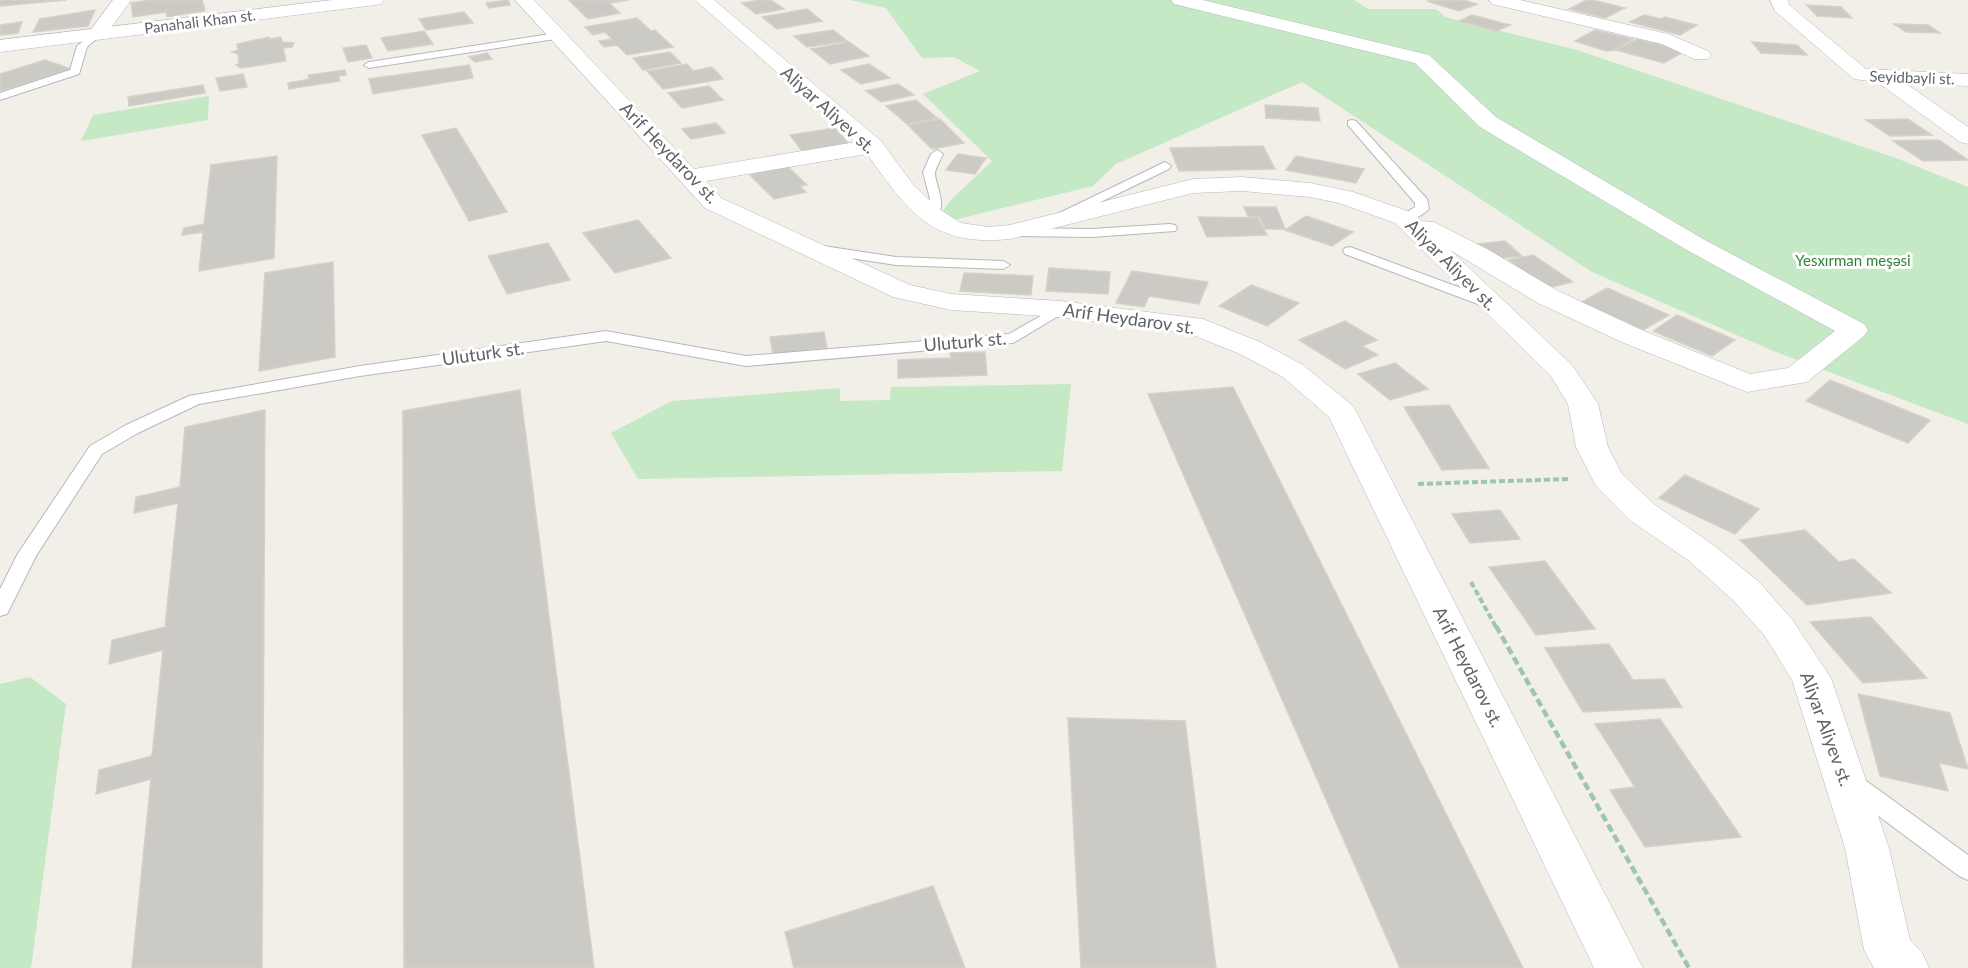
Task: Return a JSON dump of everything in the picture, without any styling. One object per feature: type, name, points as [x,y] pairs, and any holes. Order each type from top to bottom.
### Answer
[{"type":"street","points":[[96,34],[104,27],[122,0]]},
{"type":"street","name":"Panahali Khan st.","points":[[0,46],[375,0]]},
{"type":"street","name":"Arif Heydarov st.","points":[[524,0],[713,203],[902,291],[951,302],[1060,309],[1193,325],[1250,348],[1293,371],[1342,413],[1619,968]]},
{"type":"street","name":"Aliyar Aliyev st.","points":[[704,0],[873,146],[906,191],[930,214],[954,229],[989,234],[1010,232],[1193,186],[1242,184],[1310,190],[1345,197],[1404,218],[1488,303],[1562,371],[1583,404],[1592,447],[1608,479],[1643,513],[1700,552],[1746,591],[1778,627],[1811,678],[1867,848],[1888,950],[1905,968]]},
{"type":"street","points":[[1180,0],[1422,59],[1488,122],[1694,244],[1854,330],[1797,376],[1747,383],[1634,337],[1548,297],[1478,254],[1404,218]]},
{"type":"street","points":[[1498,0],[1668,40],[1701,55]]},
{"type":"street","name":"Seyidbayli st.","points":[[1779,0],[1780,7],[1861,75],[1968,80]]},
{"type":"street","points":[[1882,76],[1968,137]]},
{"type":"street","points":[[689,177],[873,146]]},
{"type":"lane","points":[[0,97],[75,72],[82,46],[96,34]]},
{"type":"lane","points":[[369,65],[557,36]]},
{"type":"lane","points":[[1352,123],[1422,202],[1422,208],[1404,218]]},
{"type":"lane","points":[[930,214],[936,199],[928,172],[937,154]]},
{"type":"lane","points":[[1046,224],[1062,214],[1125,187],[1165,166]]},
{"type":"lane","points":[[1010,232],[1092,233],[1170,228]]},
{"type":"lane","points":[[809,248],[896,261],[1003,266]]},
{"type":"lane","points":[[1350,251],[1488,303]]},
{"type":"lane","name":"Uluturk st.","points":[[0,609],[27,555],[96,450],[132,429],[195,400],[360,371],[606,336],[746,361],[1014,338],[1060,309]]},
{"type":"lane","points":[[1844,778],[1968,869]]},
{"type":"path","points":[[1439,483],[1536,479]]},
{"type":"path","points":[[1416,484],[1422,495]]},
{"type":"path","points":[[1468,577],[1689,968]]},
{"type":"green space","name":"Yesxırman meşəsi","points":[[850,0],[1354,0],[1368,9],[1436,9],[1445,17],[1577,50],[1896,158],[1968,187],[1968,424],[1771,350],[1592,272],[1302,82],[1116,164],[1093,186],[954,220],[942,212],[952,199],[992,161],[923,94],[980,71],[954,57],[922,58],[886,8]]},
{"type":"green space","points":[[209,96],[208,120],[81,141],[93,115]]},
{"type":"green space","points":[[1071,384],[1062,471],[638,479],[611,433],[672,401],[840,388],[840,401],[890,400],[891,387]]},
{"type":"green space","points":[[30,677],[66,704],[31,968],[0,968],[0,684]]},
{"type":"building","points":[[0,0],[66,0],[0,6]]},
{"type":"building","points":[[150,0],[202,0],[205,11],[167,17],[166,12],[133,17],[131,3]]},
{"type":"building","points":[[508,0],[510,5],[489,8],[486,3]]},
{"type":"building","points":[[569,0],[629,0],[609,3],[620,13],[588,19]]},
{"type":"building","points":[[771,0],[784,9],[756,14],[742,3]]},
{"type":"building","points":[[1463,0],[1477,4],[1459,11],[1427,1]]},
{"type":"building","points":[[1587,0],[1625,8],[1605,18],[1569,9]]},
{"type":"building","points":[[1807,5],[1841,7],[1852,18],[1817,16]]},
{"type":"building","points":[[807,9],[822,21],[777,29],[762,17]]},
{"type":"building","points":[[95,10],[88,26],[33,32],[40,19]]},
{"type":"building","points":[[464,12],[473,23],[426,30],[419,19]]},
{"type":"building","points":[[1472,15],[1510,25],[1497,31],[1459,21]]},
{"type":"building","points":[[1644,15],[1697,25],[1680,35],[1630,22]]},
{"type":"building","points":[[637,18],[651,31],[655,30],[673,47],[627,55],[617,45],[604,47],[599,41],[612,39],[605,32],[593,35],[585,27]]},
{"type":"building","points":[[22,22],[18,33],[0,35],[0,25]]},
{"type":"building","points":[[1894,24],[1928,25],[1940,33],[1906,32]]},
{"type":"building","points":[[833,30],[847,41],[807,47],[794,36]]},
{"type":"building","points":[[1595,30],[1633,39],[1614,50],[1606,51],[1575,41]]},
{"type":"building","points":[[424,31],[433,44],[388,51],[381,38]]},
{"type":"building","points":[[269,37],[270,39],[281,37],[282,42],[294,43],[292,47],[283,48],[286,61],[241,68],[236,65],[239,63],[238,54],[232,52],[238,50],[237,44]]},
{"type":"building","points":[[1637,39],[1685,51],[1664,63],[1616,50]]},
{"type":"building","points":[[849,42],[869,56],[830,64],[811,49]]},
{"type":"building","points":[[1752,42],[1797,45],[1807,55],[1761,53]]},
{"type":"building","points":[[366,45],[372,58],[348,62],[343,48]]},
{"type":"building","points":[[670,52],[681,63],[643,70],[633,58]]},
{"type":"building","points":[[487,53],[492,59],[475,62],[469,57]]},
{"type":"building","points":[[45,60],[71,69],[0,91],[0,74]]},
{"type":"building","points":[[687,64],[693,71],[712,67],[723,79],[663,89],[647,71]]},
{"type":"building","points":[[869,64],[890,78],[861,84],[841,70]]},
{"type":"building","points":[[469,65],[473,78],[373,94],[369,79]]},
{"type":"building","points":[[345,70],[346,75],[338,76],[340,81],[289,89],[288,83],[310,79],[308,75]]},
{"type":"building","points":[[243,74],[247,87],[220,91],[216,78]]},
{"type":"building","points":[[898,84],[914,95],[881,102],[866,91]]},
{"type":"building","points":[[203,85],[205,93],[129,106],[128,97]]},
{"type":"building","points":[[709,86],[723,100],[682,108],[668,93]]},
{"type":"building","points":[[916,100],[937,118],[907,124],[886,106]]},
{"type":"building","points":[[1265,105],[1318,108],[1320,121],[1266,118]]},
{"type":"building","points":[[940,119],[964,143],[932,149],[908,125]]},
{"type":"building","points":[[1908,119],[1932,135],[1890,136],[1866,120]]},
{"type":"building","points":[[716,123],[725,133],[691,139],[682,129]]},
{"type":"building","points":[[456,128],[507,212],[469,221],[422,135]]},
{"type":"building","points":[[835,128],[848,143],[802,151],[790,135]]},
{"type":"building","points":[[1939,140],[1968,160],[1923,161],[1893,141]]},
{"type":"building","points":[[1263,146],[1275,169],[1179,171],[1170,148]]},
{"type":"building","points":[[958,154],[986,158],[975,174],[946,170]]},
{"type":"building","points":[[277,156],[274,258],[199,271],[203,232],[182,235],[184,228],[204,224],[211,165]]},
{"type":"building","points":[[1296,156],[1364,169],[1356,183],[1286,170]]},
{"type":"building","points":[[788,167],[807,185],[800,186],[806,192],[774,199],[750,175]]},
{"type":"building","points":[[1244,207],[1276,207],[1285,229],[1265,229],[1260,217],[1248,217]]},
{"type":"building","points":[[1306,216],[1353,232],[1332,246],[1285,230]]},
{"type":"building","points":[[1198,217],[1258,218],[1267,235],[1207,237]]},
{"type":"building","points":[[638,220],[671,258],[615,273],[583,233]]},
{"type":"building","points":[[1505,241],[1522,256],[1495,259],[1478,244]]},
{"type":"building","points":[[548,243],[570,280],[507,294],[488,256]]},
{"type":"building","points":[[1533,255],[1573,282],[1547,288],[1508,260]]},
{"type":"building","points":[[333,262],[335,357],[259,371],[265,273]]},
{"type":"building","points":[[1049,268],[1110,272],[1108,294],[1046,291]]},
{"type":"building","points":[[1132,271],[1208,282],[1199,304],[1149,296],[1144,307],[1116,303]]},
{"type":"building","points":[[964,273],[1033,276],[1031,295],[960,291]]},
{"type":"building","points":[[1251,285],[1299,303],[1267,326],[1219,306]]},
{"type":"building","points":[[1607,288],[1669,315],[1643,330],[1580,303]]},
{"type":"building","points":[[1677,315],[1735,340],[1712,356],[1653,331]]},
{"type":"building","points":[[1345,321],[1377,340],[1362,346],[1378,355],[1345,369],[1299,340]]},
{"type":"building","points":[[824,332],[827,348],[773,354],[770,337]]},
{"type":"building","points":[[985,352],[987,375],[898,378],[898,360],[951,358],[950,353]]},
{"type":"building","points":[[1395,363],[1428,389],[1390,400],[1358,374]]},
{"type":"building","points":[[1830,380],[1930,420],[1908,443],[1806,401]]},
{"type":"building","points":[[1233,387],[1523,968],[1400,968],[1148,394]]},
{"type":"building","points":[[520,390],[594,968],[404,968],[403,411]]},
{"type":"building","points":[[1449,405],[1489,468],[1442,470],[1404,407]]},
{"type":"building","points":[[265,410],[262,968],[132,968],[151,779],[96,794],[99,770],[152,756],[163,650],[109,664],[112,640],[165,627],[178,503],[134,513],[136,497],[180,487],[185,427]]},
{"type":"building","points":[[1685,475],[1759,509],[1735,534],[1659,498]]},
{"type":"building","points":[[1500,510],[1520,539],[1470,543],[1452,514]]},
{"type":"building","points":[[1805,530],[1839,562],[1854,559],[1891,593],[1807,605],[1740,540]]},
{"type":"building","points":[[1545,561],[1595,629],[1536,635],[1489,567]]},
{"type":"building","points":[[1871,617],[1927,678],[1863,683],[1810,622]]},
{"type":"building","points":[[1609,644],[1633,680],[1664,679],[1682,707],[1583,712],[1545,648]]},
{"type":"building","points":[[1858,694],[1950,713],[1968,769],[1939,763],[1948,791],[1880,776]]},
{"type":"building","points":[[1068,718],[1185,721],[1216,968],[1081,968]]},
{"type":"building","points":[[1660,719],[1741,837],[1645,847],[1610,790],[1635,787],[1595,724]]},
{"type":"building","points":[[933,886],[965,968],[794,968],[785,932]]}]
